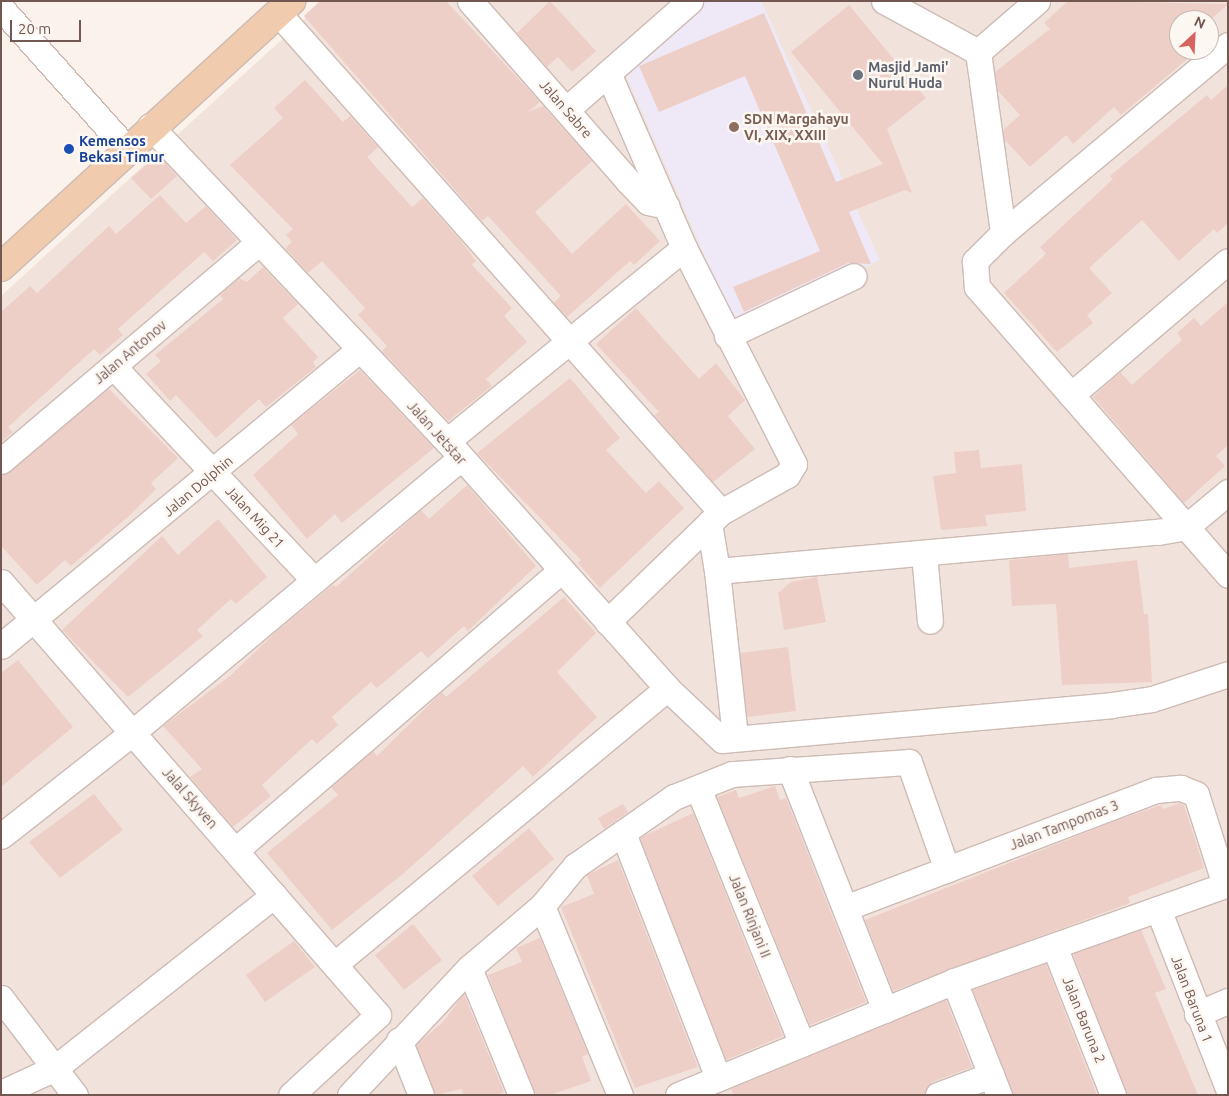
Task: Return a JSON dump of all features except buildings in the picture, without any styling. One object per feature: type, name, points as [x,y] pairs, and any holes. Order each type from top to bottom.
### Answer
[{"type":"main road","points":[[1,267],[150,126],[285,7]]},
{"type":"street","name":"Jalan Sabre","points":[[470,1],[648,202],[667,206]]},
{"type":"street","points":[[567,109],[690,1]]},
{"type":"street","points":[[884,1],[978,52]]},
{"type":"street","points":[[978,52],[1036,1]]},
{"type":"street","points":[[285,7],[715,518],[729,739],[1111,705],[1152,699],[1228,674]]},
{"type":"street","points":[[1,8],[127,149]]},
{"type":"street","points":[[1228,45],[1003,233],[975,261],[977,287],[1228,575]]},
{"type":"street","points":[[978,52],[1003,233]]},
{"type":"street","points":[[607,622],[715,518],[788,474],[794,464],[727,336],[684,248],[608,73]]},
{"type":"street","name":"Jalan Jetstar","points":[[150,126],[453,450],[667,688],[729,739]]},
{"type":"street","name":"Jalan Antonov","points":[[1,461],[259,242]]},
{"type":"street","points":[[1,836],[133,732],[314,580],[453,450],[565,341],[684,248]]},
{"type":"street","points":[[1071,395],[1228,261]]},
{"type":"street","points":[[727,336],[854,276]]},
{"type":"street","name":"Jalan Dolphin","points":[[1,646],[214,473],[360,349]]},
{"type":"street","name":"Jalan Mig 21","points":[[113,366],[314,580]]},
{"type":"street","points":[[717,571],[1126,536],[1186,527],[1228,492]]},
{"type":"street","points":[[924,553],[930,621]]},
{"type":"street","points":[[236,850],[561,570]]},
{"type":"street","name":"Jalal Skyven","points":[[1,582],[378,1014],[292,1095]]},
{"type":"street","points":[[335,964],[667,688]]},
{"type":"street","points":[[350,1095],[399,1040],[469,968],[542,906],[575,866],[674,798],[732,774],[909,762],[947,870]]},
{"type":"street","points":[[790,769],[885,1010]]},
{"type":"street","name":"Jalan Rinjani II","points":[[698,788],[802,1044]]},
{"type":"street","name":"Jalan Tampomas 3","points":[[845,908],[1156,790],[1181,788],[1196,794],[1226,884]]},
{"type":"street","points":[[623,833],[718,1078]]},
{"type":"street","points":[[678,1095],[954,981],[1226,884]]},
{"type":"street","points":[[1,1093],[54,1068],[274,895]]},
{"type":"street","points":[[542,906],[620,1095]]},
{"type":"street","name":"Jalan Baruna 1","points":[[1158,909],[1228,1088]]},
{"type":"street","name":"Jalan Baruna 2","points":[[1054,946],[1113,1095]]},
{"type":"street","points":[[469,968],[521,1095]]},
{"type":"street","points":[[938,1095],[995,1085],[954,981]]},
{"type":"street","points":[[1,998],[74,1095]]},
{"type":"street","points":[[1198,1014],[1228,1002]]},
{"type":"street","points":[[399,1040],[421,1095]]},
{"type":"shaded area","points":[[324,1],[1228,1],[1228,1095],[1,1095],[1,296]]},
{"type":"shaded area","name":"SDN Margahayu VI, XIX, XXIII","points":[[704,1],[761,1],[880,260],[736,328],[625,73]]},
{"type":"place","name":"Masjid Jami' Nurul Huda","points":[[858,75]]},
{"type":"place","name":"SDN Margahayu VI, XIX, XXIII","points":[[734,127]]},
{"type":"place","name":"Kemensos Bekasi Timur","points":[[69,149]]}]
